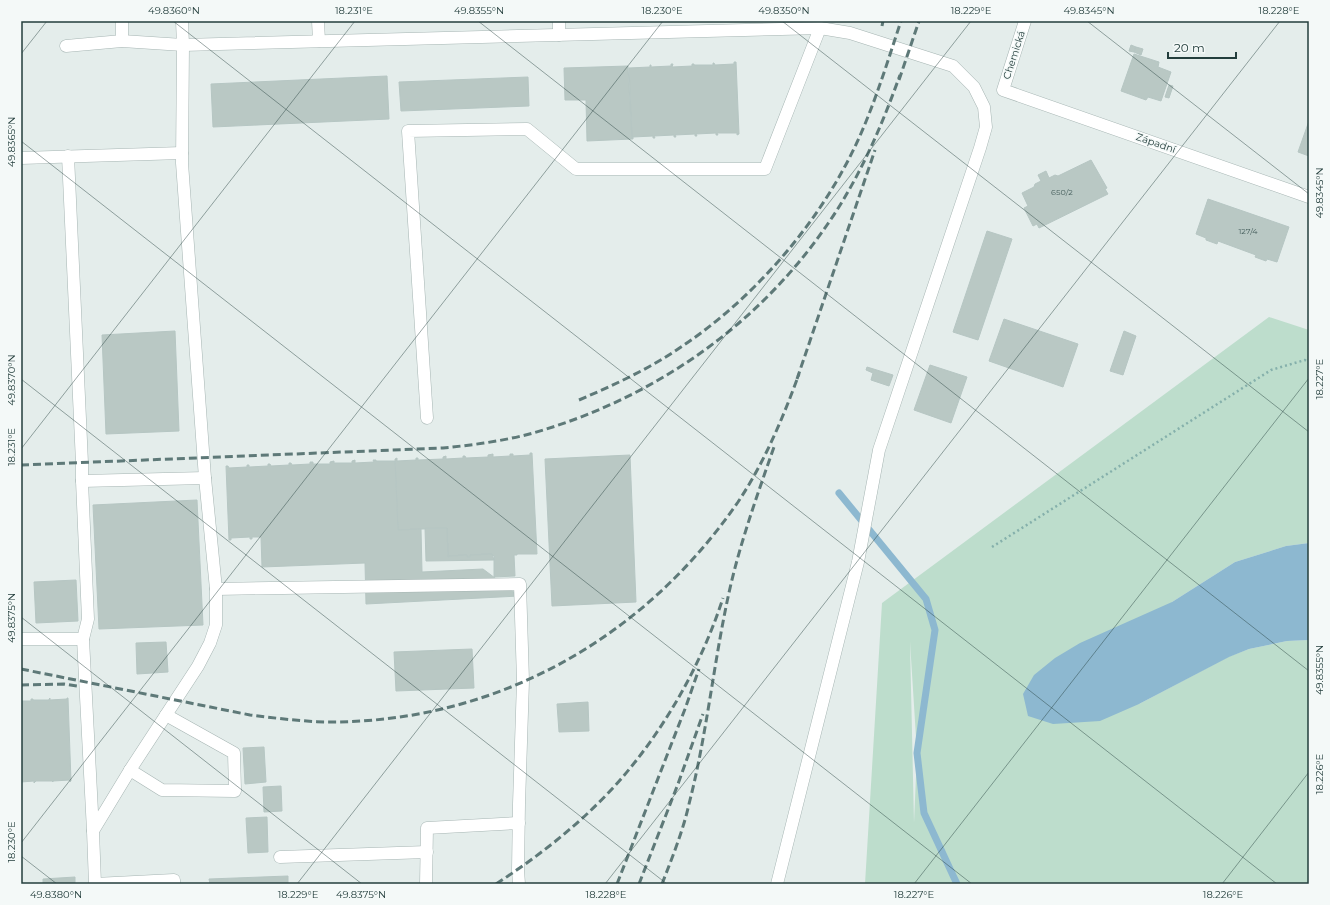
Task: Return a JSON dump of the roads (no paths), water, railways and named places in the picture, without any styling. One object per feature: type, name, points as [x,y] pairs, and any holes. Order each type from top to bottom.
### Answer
[{"type":"street","points":[[122,21],[122,41]]},
{"type":"street","points":[[94,831],[130,770],[198,666],[210,643],[216,625],[216,589],[205,478],[183,171],[182,21]]},
{"type":"street","points":[[318,21],[319,41]]},
{"type":"street","points":[[558,21],[559,35]]},
{"type":"street","name":"Chemická","points":[[1003,90],[1025,21]]},
{"type":"street","points":[[66,46],[122,41],[183,45],[820,28],[850,33],[953,66],[974,87],[984,107],[986,127],[880,450],[858,562],[777,884]]},
{"type":"street","points":[[427,418],[408,131],[527,129],[576,169],[765,169],[820,28]]},
{"type":"street","name":"Západní","points":[[1003,90],[1309,196]]},
{"type":"street","points":[[21,158],[182,152]]},
{"type":"street","points":[[68,156],[88,619],[83,639],[94,831],[95,884],[174,880],[174,884]]},
{"type":"street","points":[[82,481],[205,478]]},
{"type":"street","points":[[216,589],[520,584],[523,681],[518,870],[519,884]]},
{"type":"street","points":[[21,639],[83,639]]},
{"type":"street","points":[[130,770],[162,790],[235,791],[234,753],[166,715]]},
{"type":"street","points":[[426,884],[427,828],[519,823]]},
{"type":"street","points":[[280,857],[427,852]]},
{"type":"water","points":[[1309,543],[1309,640],[1287,641],[1249,649],[1229,657],[1139,704],[1100,721],[1053,724],[1028,716],[1023,694],[1034,675],[1055,658],[1080,643],[1172,602],[1235,562],[1286,546]]},
{"type":"waterway","points":[[839,493],[926,599],[935,630],[917,753],[924,813],[957,884]]},
{"type":"railway","points":[[882,26],[883,21]]},
{"type":"railway","points":[[579,400],[631,376],[681,347],[709,327],[735,305],[761,281],[784,254],[806,227],[844,168],[871,109],[901,21]]},
{"type":"railway","points":[[899,80],[919,21]]},
{"type":"railway","points":[[21,465],[454,447],[533,433],[577,418],[619,400],[660,379],[735,327],[768,296],[799,262],[839,208],[849,190],[877,134],[900,75]]},
{"type":"railway","points":[[797,379],[875,150]]},
{"type":"railway","points":[[21,669],[250,715],[324,722],[386,719],[447,708],[504,690],[559,664],[610,633],[657,595],[700,551],[738,502],[765,456],[780,424],[799,374]]},
{"type":"railway","points":[[662,884],[684,824],[695,779],[731,582],[748,522],[775,444]]},
{"type":"railway","points":[[496,884],[530,861],[578,822],[607,794],[637,759],[668,716],[681,693],[705,646],[723,598]]},
{"type":"railway","points":[[617,884],[699,669]]},
{"type":"railway","points":[[21,685],[64,684],[77,686]]},
{"type":"railway","points":[[639,884],[678,784],[703,714]]}]
